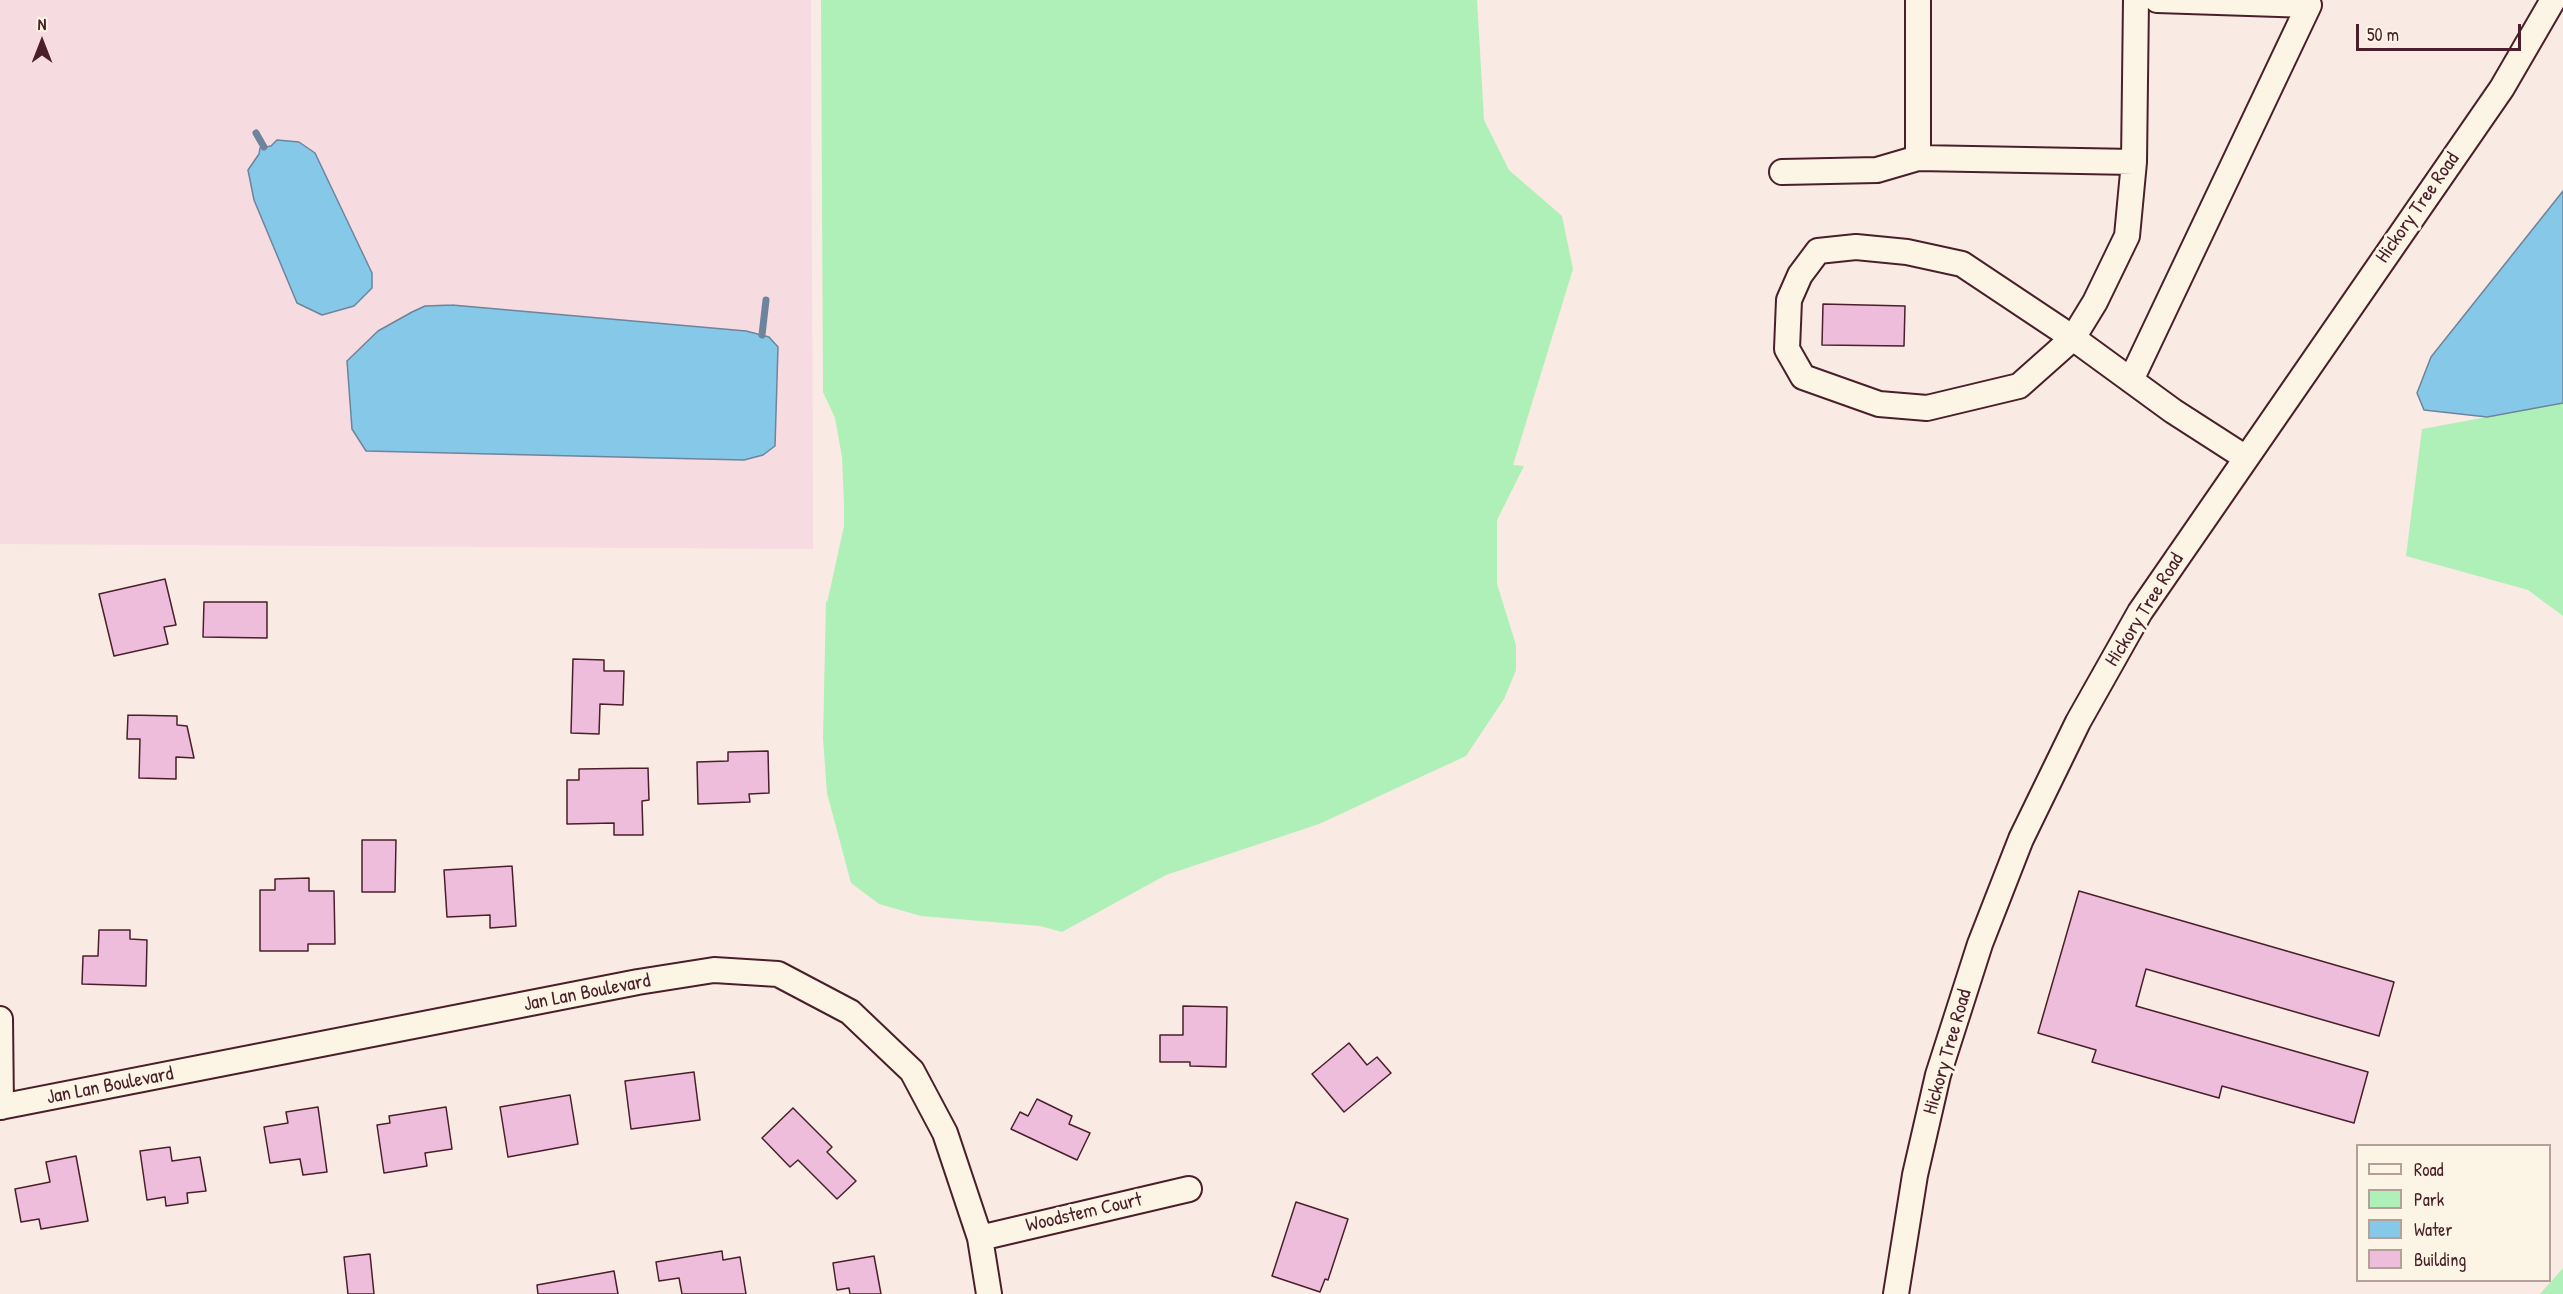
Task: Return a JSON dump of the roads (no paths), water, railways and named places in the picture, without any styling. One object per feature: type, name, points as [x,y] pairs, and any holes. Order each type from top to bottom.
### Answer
[{"type":"street","points":[[1918,0],[1918,158]]},
{"type":"street","points":[[2136,0],[2134,162],[2127,236],[2073,338],[2019,386],[1927,408],[1879,404],[1803,377],[1787,349],[1789,300],[1800,274],[1818,251],[1856,247],[1907,252],[1962,264],[2073,338],[2131,381],[2246,458]]},
{"type":"street","points":[[2131,381],[2309,4],[2157,0]]},
{"type":"street","name":"Hickory Tree Road","points":[[1896,1294],[1915,1175],[1938,1075],[1980,944],[2020,839],[2078,722],[2140,612],[2502,88],[2553,0]]},
{"type":"street","points":[[1782,172],[1877,170],[1918,158],[2134,162]]},
{"type":"street","name":"Jan Lan Boulevard","points":[[0,1107],[638,982],[714,970],[778,974],[850,1012],[912,1071],[945,1133],[980,1238],[989,1294]]},
{"type":"street","points":[[0,1019],[0,1107]]},
{"type":"street","name":"Woodstem Court","points":[[980,1238],[1189,1189]]},
{"type":"water","points":[[277,140],[299,142],[315,153],[372,273],[372,288],[354,306],[322,315],[297,303],[254,200],[248,170],[259,154],[260,148],[271,146]]},
{"type":"water","points":[[2563,191],[2563,403],[2487,417],[2424,410],[2417,393],[2431,357]]},
{"type":"water","points":[[452,305],[746,331],[769,337],[778,347],[775,446],[763,455],[744,460],[366,451],[352,429],[347,361],[378,331],[412,312],[425,306]]},
{"type":"waterway","points":[[256,133],[264,147]]},
{"type":"waterway","points":[[762,335],[766,300]]}]
